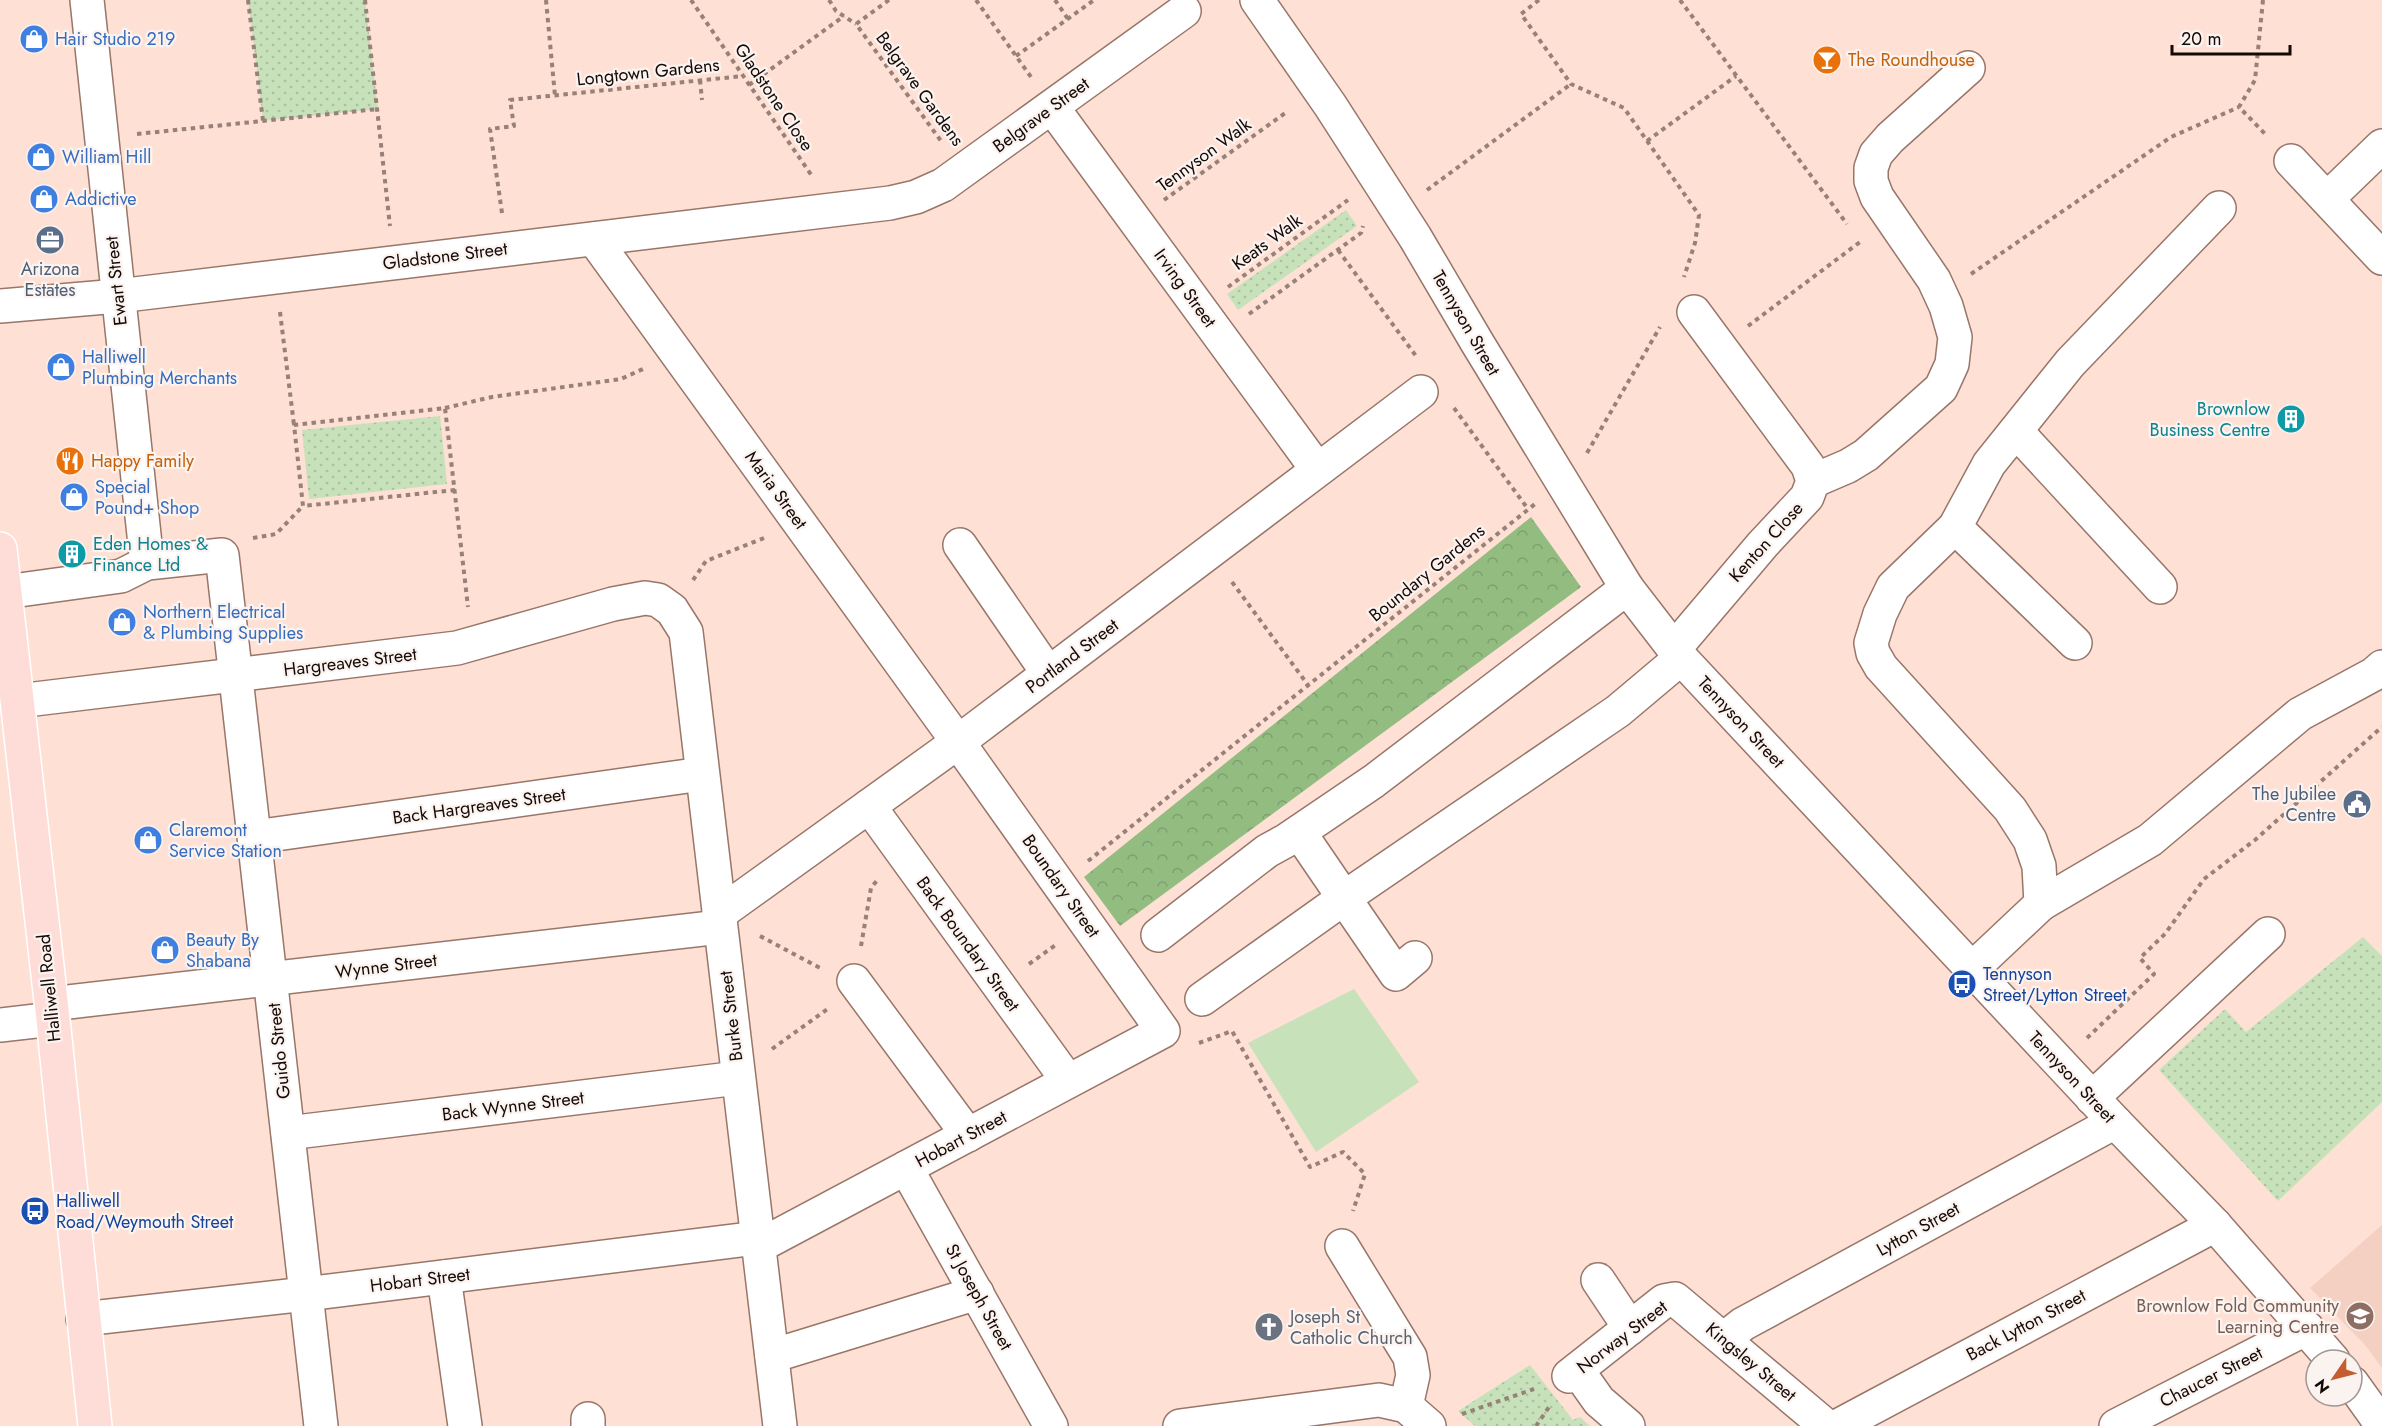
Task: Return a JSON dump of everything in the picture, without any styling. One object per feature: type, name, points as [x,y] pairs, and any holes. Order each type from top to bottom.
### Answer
[{"type":"main road","name":"Halliwell Road","points":[[0,549],[52,1012],[94,1426]]},
{"type":"street","name":"Ewart Street","points":[[87,0],[147,563]]},
{"type":"street","name":"Tennyson Street","points":[[1257,0],[1330,105],[1398,210],[1627,588],[1678,654],[2092,1098],[2215,1225],[2323,1348]]},
{"type":"street","name":"Belgrave Street","points":[[890,203],[916,197],[963,171],[1184,11]]},
{"type":"street","points":[[1813,481],[1848,466],[1866,455],[1941,388],[1952,364],[1955,337],[1941,294],[1934,280],[1877,197],[1871,181],[1870,168],[1876,154],[1890,138],[1968,68]]},
{"type":"street","name":"Irving Street","points":[[1052,107],[1317,469]]},
{"type":"street","points":[[2327,199],[2382,146]]},
{"type":"street","points":[[2291,161],[2382,258]]},
{"type":"street","name":"Gladstone Street","points":[[0,306],[118,296],[890,203]]},
{"type":"street","points":[[2041,904],[2039,866],[2030,840],[2010,809],[1881,667],[1870,643],[1893,587],[1955,526],[1989,464],[2070,363],[2219,208]]},
{"type":"street","name":"Maria Street","points":[[594,239],[958,742]]},
{"type":"street","name":"Kenton Close","points":[[1202,999],[1344,898],[1618,711],[1678,654],[1763,544],[1807,497],[1813,481],[1808,466],[1720,347],[1688,299]]},
{"type":"street","name":"Portland Street","points":[[720,921],[869,806],[958,742],[1421,392]]},
{"type":"street","points":[[2016,431],[2160,586]]},
{"type":"street","points":[[1955,526],[2076,643]]},
{"type":"street","points":[[960,545],[1048,674]]},
{"type":"street","points":[[5,592],[122,576],[147,563],[222,555]]},
{"type":"street","name":"Guido Street","points":[[222,555],[321,1426]]},
{"type":"street","points":[[1158,935],[1267,851],[1374,781],[1627,588]]},
{"type":"street","name":"Hargreaves Street","points":[[18,701],[457,648],[613,604],[645,598],[658,600],[672,610]]},
{"type":"street","name":"Burke Street","points":[[672,610],[686,632],[780,1426]]},
{"type":"street","points":[[1972,969],[2041,904],[2150,840],[2291,720],[2374,674],[2382,666]]},
{"type":"street","name":"Boundary Street","points":[[958,742],[1163,1031]]},
{"type":"street","name":"Back Hargreaves Street","points":[[255,837],[702,774]]},
{"type":"street","name":"Back Boundary Street","points":[[869,806],[1068,1081]]},
{"type":"street","points":[[1299,832],[1396,974],[1415,958]]},
{"type":"street","name":"Wynne Street","points":[[0,1024],[52,1012],[271,979],[720,921]]},
{"type":"street","points":[[2092,1098],[2268,934]]},
{"type":"street","points":[[857,984],[905,1029],[968,1135]]},
{"type":"street","name":"Hobart Street","points":[[83,1319],[758,1242],[906,1168],[1163,1031]]},
{"type":"street","name":"Back Wynne Street","points":[[288,1133],[738,1073]]},
{"type":"street","name":"Lytton Street","points":[[1724,1339],[1743,1324],[2115,1122]]},
{"type":"street","name":"St Joseph Street","points":[[906,1168],[1051,1426]]},
{"type":"street","name":"Back Lytton Street","points":[[1838,1426],[2215,1225]]},
{"type":"street","points":[[1180,1426],[1227,1423],[1379,1400],[1418,1416],[1410,1357],[1341,1246]]},
{"type":"street","points":[[444,1277],[465,1426]]},
{"type":"street","points":[[1598,1280],[1630,1328]]},
{"type":"street","points":[[772,1356],[977,1293]]},
{"type":"street","name":"Kingsley Street","points":[[1676,1299],[1826,1426]]},
{"type":"street","name":"Norway Street","points":[[1573,1373],[1664,1301],[1676,1299]]},
{"type":"street","name":"Chaucer Street","points":[[2116,1426],[2307,1329]]},
{"type":"street","points":[[1573,1373],[1599,1401],[1628,1426]]},
{"type":"street","points":[[2364,1400],[2382,1425]]},
{"type":"path","points":[[248,0],[263,121]]},
{"type":"path","points":[[365,0],[394,262]]},
{"type":"path","name":"Longtown Gardens","points":[[546,0],[555,96]]},
{"type":"path","name":"Gladstone Close","points":[[691,0],[835,209]]},
{"type":"path","name":"Belgrave Gardens","points":[[829,0],[836,10],[856,24],[963,171]]},
{"type":"path","name":"Belgrave Gardens","points":[[856,24],[889,0]]},
{"type":"path","points":[[976,0],[1052,107]]},
{"type":"path","points":[[1055,0],[1068,19]]},
{"type":"path","points":[[1016,56],[1094,0]]},
{"type":"path","points":[[1539,0],[1521,14],[1571,84],[1624,108],[1699,215],[1688,299]]},
{"type":"path","points":[[1680,0],[1867,251]]},
{"type":"path","points":[[1941,294],[2171,137],[2239,107],[2255,80],[2263,0]]},
{"type":"path","points":[[749,85],[844,16]]},
{"type":"path","points":[[1647,141],[1736,75]]},
{"type":"path","name":"Longtown Gardens","points":[[506,249],[490,129],[514,126],[510,100],[743,76]]},
{"type":"path","points":[[700,80],[702,100]]},
{"type":"path","points":[[1398,210],[1571,84]]},
{"type":"path","points":[[2239,107],[2291,161]]},
{"type":"path","points":[[101,138],[378,109]]},
{"type":"path","name":"Tennyson Walk","points":[[1135,221],[1288,111]]},
{"type":"path","name":"Keats Walk","points":[[1198,308],[1351,198]]},
{"type":"path","points":[[1219,335],[1361,233],[1361,218]]},
{"type":"path","points":[[1720,347],[1860,242]]},
{"type":"path","points":[[276,277],[303,506]]},
{"type":"path","points":[[1564,486],[1660,326]]},
{"type":"path","points":[[294,425],[445,408],[492,397],[621,379],[636,374],[674,349]]},
{"type":"path","points":[[445,408],[469,618]]},
{"type":"path","name":"Boundary Gardens","points":[[1059,884],[1308,685],[1564,486]]},
{"type":"path","points":[[222,555],[255,536],[276,534],[303,506],[455,490]]},
{"type":"path","points":[[672,610],[706,561],[800,523]]},
{"type":"path","points":[[1209,551],[1308,685]]},
{"type":"path","points":[[2060,1063],[2154,974],[2140,957],[2165,934],[2204,879],[2255,840],[2382,727]]},
{"type":"path","points":[[738,1073],[857,984],[871,888],[899,848]]},
{"type":"path","points":[[720,921],[834,976],[857,984]]},
{"type":"path","points":[[998,986],[1087,923]]},
{"type":"path","points":[[1163,1031],[1179,1050],[1232,1031],[1310,1167],[1343,1152],[1365,1174],[1341,1246]]},
{"type":"path","points":[[1461,1414],[1573,1373]]},
{"type":"shaded area","name":"Brownlow Fold Community Learning Centre","points":[[2382,1225],[2382,1368],[2365,1345],[2310,1288]]},
{"type":"green space","points":[[248,0],[365,0],[378,109],[263,121]]},
{"type":"green space","points":[[1346,210],[1357,226],[1238,310],[1227,294]]},
{"type":"green space","points":[[440,416],[447,484],[309,499],[302,430]]},
{"type":"green space","points":[[1531,517],[1581,587],[1120,926],[1084,877]]},
{"type":"green space","points":[[2363,937],[2382,956],[2382,1102],[2278,1201],[2159,1070],[2225,1009],[2246,1032]]},
{"type":"green space","points":[[1354,989],[1419,1082],[1316,1152],[1248,1043]]},
{"type":"green space","points":[[1530,1365],[1573,1420],[1580,1417],[1590,1426],[1475,1426],[1458,1411]]},
{"type":"place","name":"Hair Studio 219","points":[[34,39]]},
{"type":"place","name":"The Roundhouse","points":[[1827,60]]},
{"type":"place","name":"William Hill","points":[[41,157]]},
{"type":"place","name":"Addictive","points":[[44,199]]},
{"type":"place","name":"Arizona Estates","points":[[50,240]]},
{"type":"place","name":"Halliwell Plumbing Merchants","points":[[61,367]]},
{"type":"place","name":"Brownlow Business Centre","points":[[2291,419]]},
{"type":"place","name":"Happy Family","points":[[70,461]]},
{"type":"place","name":"Special Pound+ Shop","points":[[74,497]]},
{"type":"place","name":"Eden Homes & Finance Ltd","points":[[72,554]]},
{"type":"place","name":"Northern Electrical & Plumbing Supplies","points":[[122,622]]},
{"type":"place","name":"The Jubilee Centre","points":[[2357,804]]},
{"type":"place","name":"Claremont Service Station","points":[[148,840]]},
{"type":"place","name":"Beauty By Shabana","points":[[165,950]]},
{"type":"place","name":"Tennyson Street/Lytton Street","points":[[1962,984]]},
{"type":"place","name":"Halliwell Road/Weymouth Street","points":[[35,1211]]},
{"type":"place","name":"Brownlow Fold Community Learning Centre","points":[[2360,1316]]},
{"type":"place","name":"Joseph St Catholic Church","points":[[1269,1327]]}]
